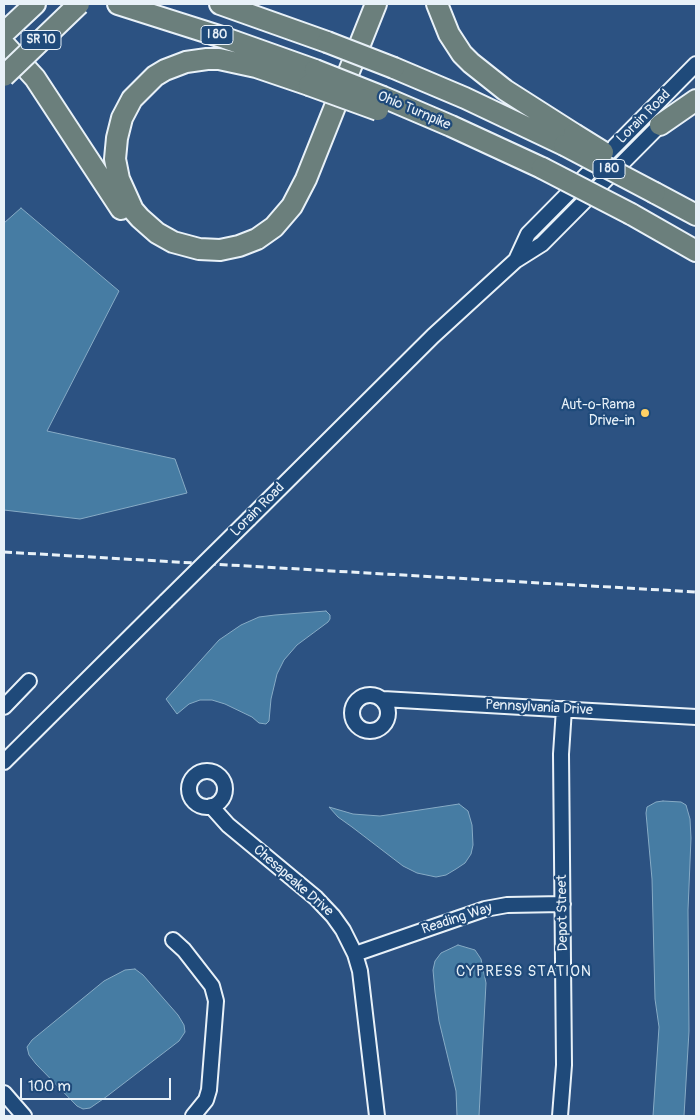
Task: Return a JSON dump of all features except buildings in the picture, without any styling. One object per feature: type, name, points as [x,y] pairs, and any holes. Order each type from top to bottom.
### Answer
[{"type":"highway","name":"SR 10","points":[[4,33],[35,4]]},
{"type":"highway","name":"SR 10","points":[[4,76],[79,4]]},
{"type":"highway","name":"I 80","points":[[118,4],[217,35],[312,77],[380,103],[430,129],[486,142],[542,168],[631,214],[696,251]]},
{"type":"highway","name":"I 80","points":[[220,4],[327,42],[569,139]]},
{"type":"highway","points":[[312,77],[219,59],[186,62],[165,70],[156,76],[132,99],[122,118],[116,138],[115,159],[118,179],[133,210],[157,233],[173,242],[199,249],[220,250],[239,246],[257,239],[274,227],[292,206],[306,179],[376,4]]},
{"type":"highway","points":[[4,44],[35,78],[117,202],[142,232],[160,245],[179,253],[201,258],[227,257],[243,254],[262,246],[279,234],[298,212],[312,184],[384,4]]},
{"type":"highway","points":[[438,4],[449,34],[471,63],[569,139],[692,212]]},
{"type":"highway","points":[[660,125],[694,95]]},
{"type":"street","name":"Lorain Road","points":[[515,261],[528,234],[696,64]]},
{"type":"street","points":[[677,84],[694,95]]},
{"type":"street","name":"Lorain Road","points":[[4,762],[433,336],[515,261],[542,244],[660,125]]},
{"type":"street","points":[[4,706],[29,681]]},
{"type":"street","name":"Pennsylvania Drive","points":[[383,700],[696,717]]},
{"type":"street","name":"Depot Street","points":[[560,1116],[564,1065],[561,754],[564,709]]},
{"type":"street","name":"Chesapeake Drive","points":[[211,806],[232,828],[327,908],[344,930],[355,954],[361,979],[377,1116]]},
{"type":"street","name":"Reading Way","points":[[355,954],[495,906],[563,904]]},
{"type":"street","points":[[173,940],[184,950],[212,986],[216,1001],[209,1090],[206,1100],[193,1116]]},
{"type":"street","points":[[4,1093],[24,1116]]},
{"type":"water","points":[[21,208],[119,291],[47,431],[175,459],[187,493],[80,519],[4,510],[4,223]]},
{"type":"water","points":[[326,611],[330,615],[328,622],[297,645],[284,660],[277,674],[271,699],[269,721],[266,724],[259,723],[252,717],[212,700],[200,700],[189,704],[177,714],[166,699],[219,640],[241,625],[259,617]]},
{"type":"water","points":[[656,802],[681,802],[686,805],[690,819],[688,910],[689,1031],[684,1116],[653,1116],[659,1027],[655,999],[652,879],[646,813],[647,807]]},
{"type":"water","points":[[459,804],[468,811],[472,825],[473,845],[471,854],[465,863],[456,869],[446,875],[436,877],[417,873],[403,866],[338,817],[329,807],[353,814],[380,816]]},
{"type":"water","points":[[458,945],[475,950],[481,959],[486,983],[479,1116],[457,1116],[456,1091],[439,1021],[435,992],[433,970],[435,961],[441,953]]},
{"type":"water","points":[[135,969],[143,975],[178,1015],[184,1025],[185,1032],[179,1041],[106,1097],[90,1108],[83,1109],[77,1106],[36,1064],[29,1055],[27,1047],[32,1040],[104,981],[125,970]]},
{"type":"railway","points":[[4,552],[696,592]]},
{"type":"place","name":"Aut-o-Rama Drive-in","points":[[645,413]]},
{"type":"district","name":"CYPRESS STATION","points":[[524,972]]}]
